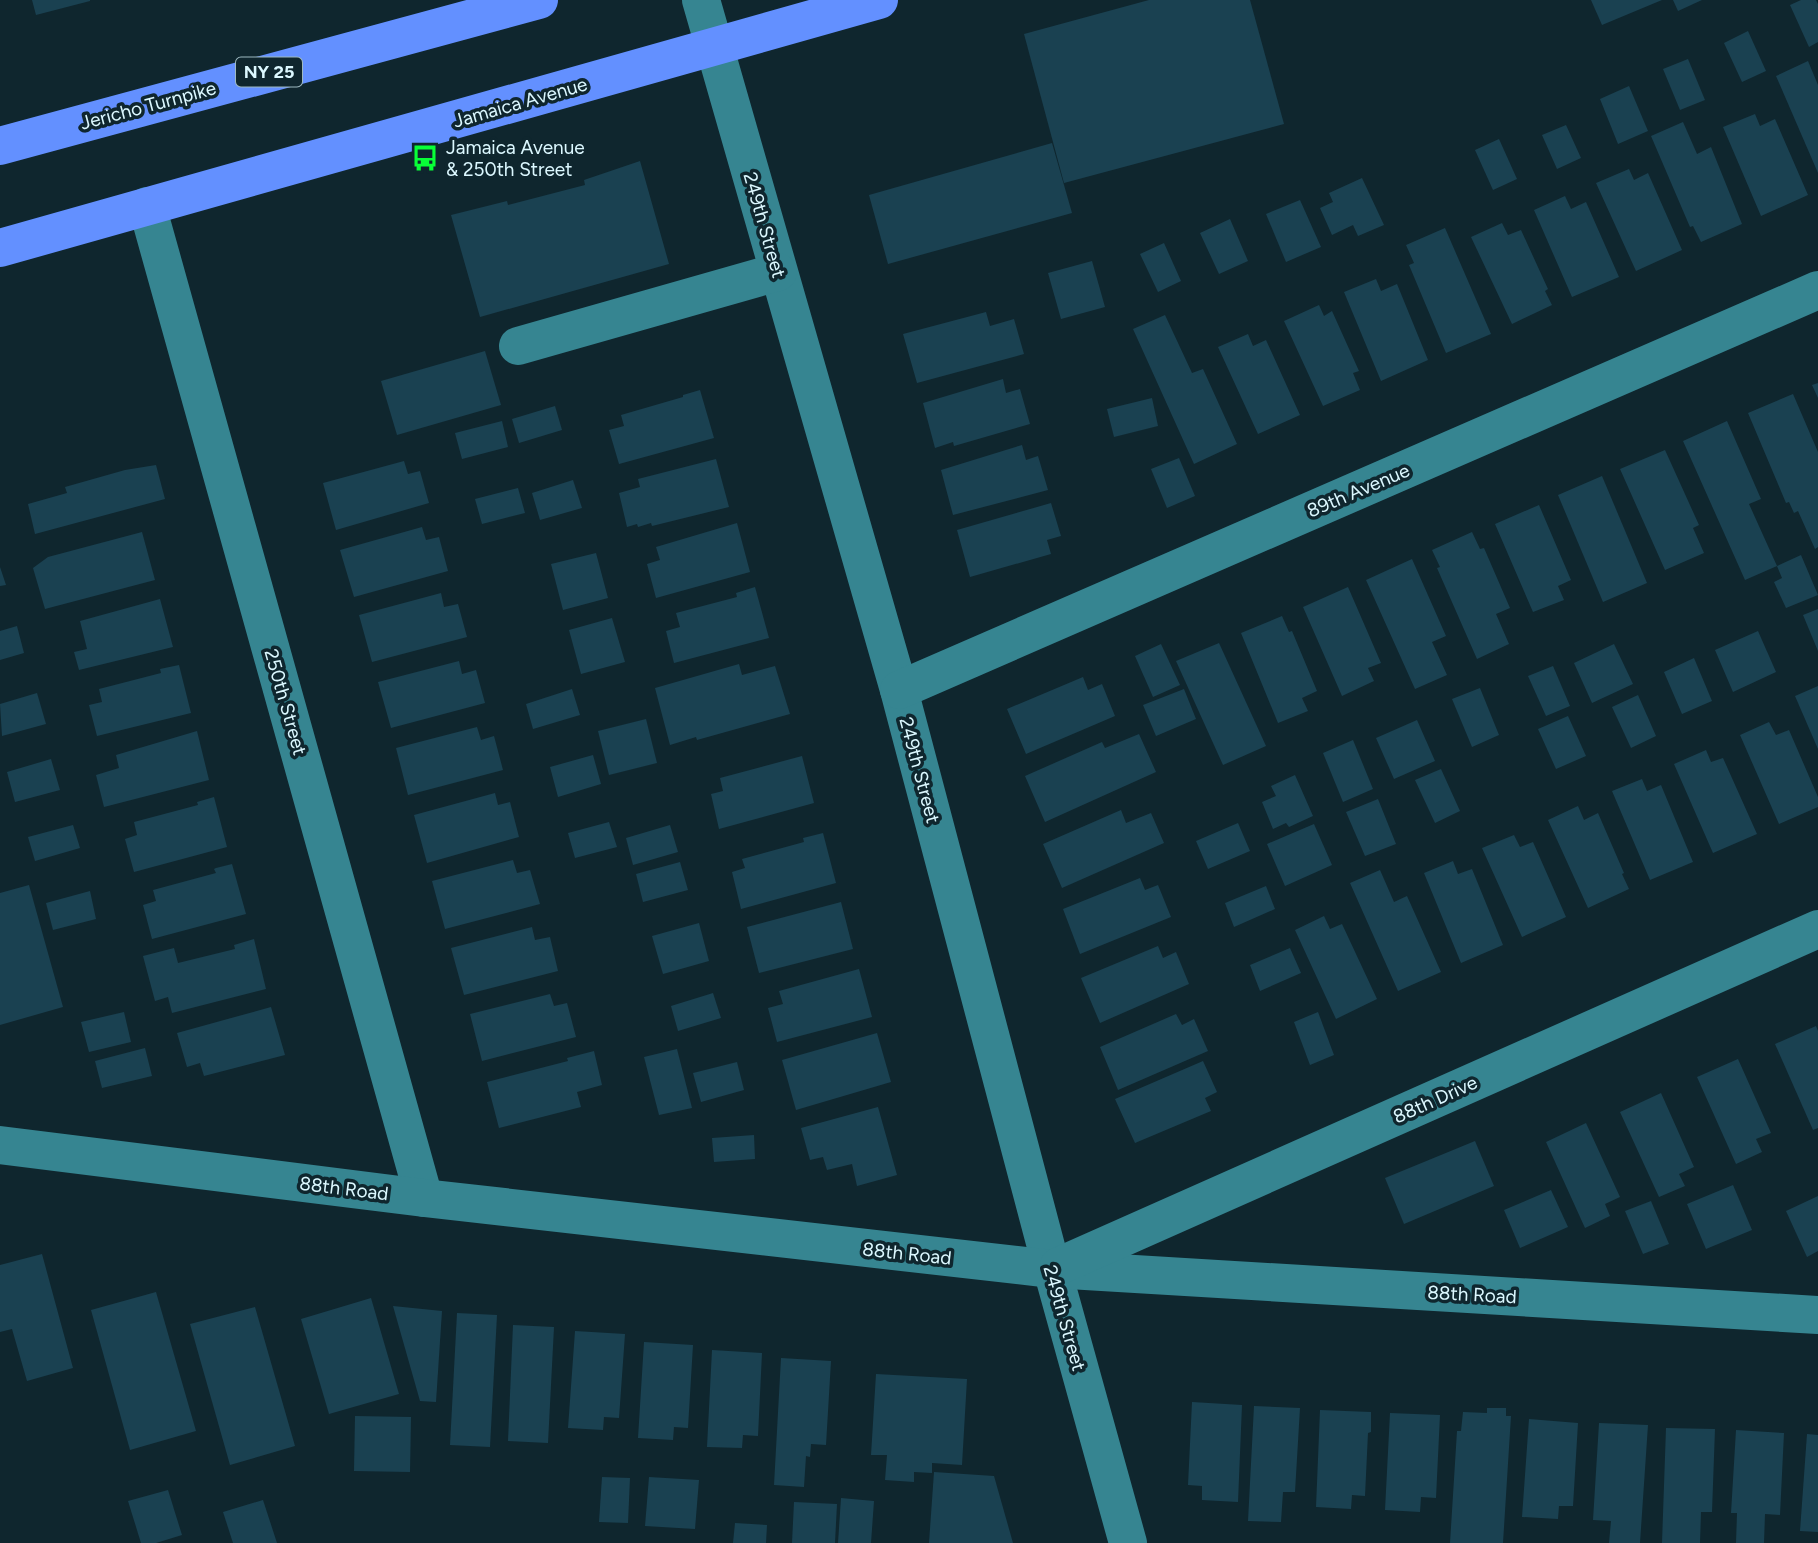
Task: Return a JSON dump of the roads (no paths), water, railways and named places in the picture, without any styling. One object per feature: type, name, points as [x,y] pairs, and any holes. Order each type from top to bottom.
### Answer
[{"type":"main road","name":"Jericho Turnpike","points":[[0,146],[539,0]]},
{"type":"main road","name":"Jamaica Avenue","points":[[0,248],[879,0]]},
{"type":"street","name":"249th Street","points":[[701,0],[899,690],[1052,1269],[1128,1543]]},
{"type":"street","name":"250th Street","points":[[147,206],[424,1198]]},
{"type":"street","points":[[518,346],[778,272]]},
{"type":"street","name":"89th Avenue","points":[[899,690],[1818,290]]},
{"type":"street","name":"88th Drive","points":[[1052,1269],[1818,929]]},
{"type":"street","name":"88th Road","points":[[0,1145],[424,1198],[1052,1269],[1818,1315]]},
{"type":"place","name":"Jamaica Avenue & 250th Street","points":[[425,158]]}]
